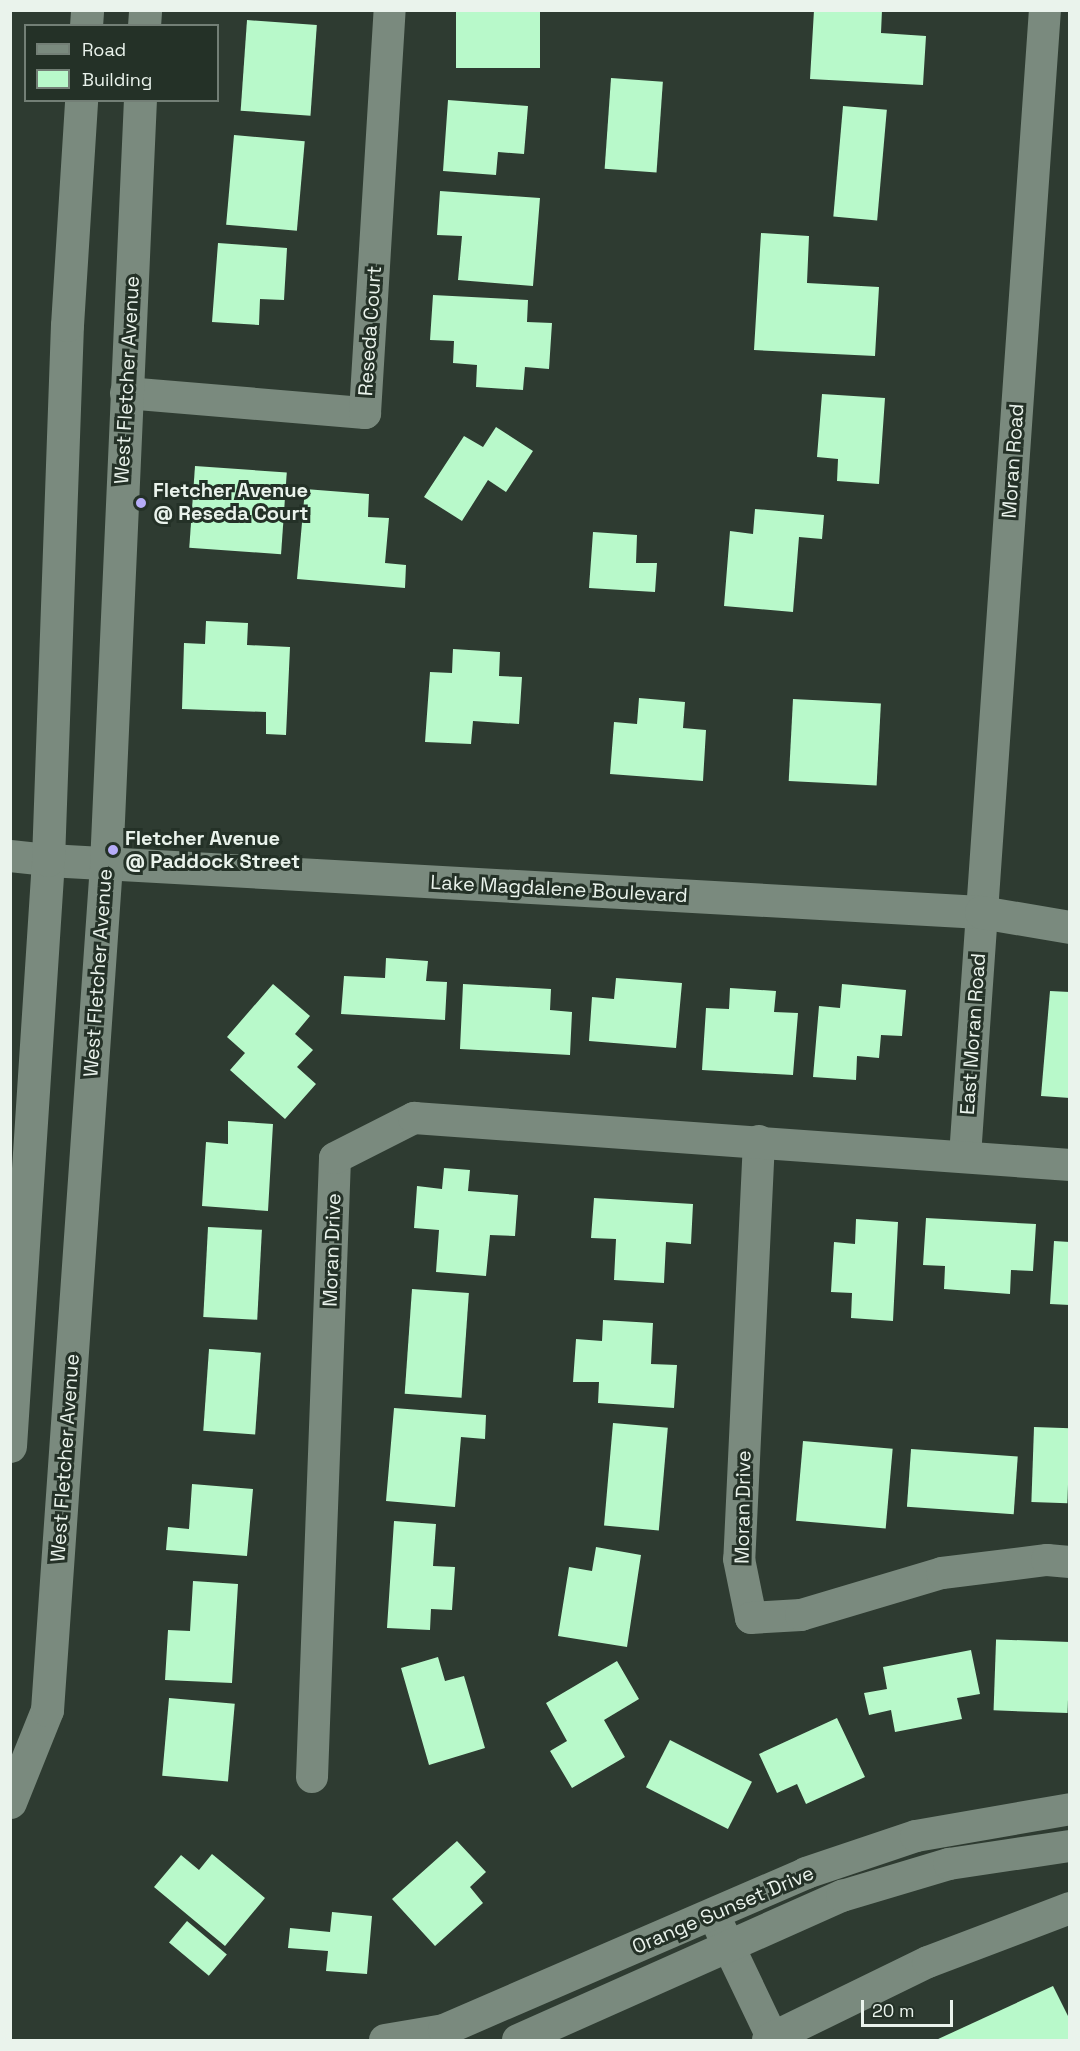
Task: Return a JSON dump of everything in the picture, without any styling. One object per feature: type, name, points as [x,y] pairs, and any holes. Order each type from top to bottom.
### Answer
[{"type":"main road","points":[[10,1446],[48,861],[67,326],[81,102]]},
{"type":"main road","name":"West Fletcher Avenue","points":[[10,1802],[47,1710],[106,865],[140,102]]},
{"type":"main road","name":"Lake Magdalene Boulevard","points":[[48,861],[981,912],[1070,927]]},
{"type":"street","name":"Reseda Court","points":[[126,393],[365,413],[390,10]]},
{"type":"street","name":"Moran Road","points":[[981,912],[1045,10]]},
{"type":"street","points":[[10,856],[48,861]]},
{"type":"street","name":"East Moran Road","points":[[965,1156],[981,912]]},
{"type":"street","name":"Moran Drive","points":[[312,1777],[335,1158],[414,1118],[1070,1165]]},
{"type":"street","name":"Moran Drive","points":[[759,1141],[739,1559],[751,1618],[801,1615],[942,1573],[1047,1560],[1070,1562]]},
{"type":"street","name":"Orange Sunset Drive","points":[[385,2040],[444,2030],[714,1915],[806,1873],[916,1836],[1070,1809]]},
{"type":"street","name":"Orange Sunset Drive","points":[[518,2040],[842,1896],[949,1864],[1070,1846]]},
{"type":"street","points":[[714,1915],[771,2040],[928,1962],[1070,1908]]},
{"type":"building","points":[[456,10],[540,10],[540,68],[456,68]]},
{"type":"building","points":[[814,10],[882,10],[881,33],[926,36],[923,85],[810,79]]},
{"type":"building","points":[[247,20],[317,25],[310,116],[241,111]]},
{"type":"building","points":[[611,78],[663,82],[657,172],[605,169]]},
{"type":"building","points":[[448,100],[528,106],[524,154],[498,152],[496,175],[443,171]]},
{"type":"building","points":[[843,106],[887,110],[877,220],[833,217]]},
{"type":"building","points":[[234,135],[305,141],[297,231],[226,225]]},
{"type":"building","points":[[440,191],[540,198],[533,286],[458,280],[462,236],[437,235]]},
{"type":"building","points":[[761,233],[809,236],[807,283],[879,287],[875,356],[754,350]]},
{"type":"building","points":[[218,243],[287,248],[284,300],[260,299],[259,325],[212,322]]},
{"type":"building","points":[[433,295],[528,300],[527,322],[552,323],[549,369],[525,367],[523,390],[476,387],[477,365],[453,363],[454,341],[430,340]]},
{"type":"building","points":[[822,394],[885,398],[879,484],[837,481],[838,459],[817,457]]},
{"type":"building","points":[[496,427],[533,451],[506,492],[488,480],[462,521],[424,497],[464,436],[483,447]]},
{"type":"building","points":[[195,466],[287,472],[281,554],[189,548]]},
{"type":"building","points":[[305,489],[369,494],[368,517],[389,518],[385,563],[406,565],[405,588],[297,579]]},
{"type":"building","points":[[755,509],[824,515],[822,539],[799,537],[793,612],[724,606],[730,531],[753,534]]},
{"type":"building","points":[[593,532],[637,535],[636,563],[657,563],[655,592],[589,588]]},
{"type":"building","points":[[206,621],[248,623],[247,645],[290,647],[286,735],[266,734],[266,712],[182,709],[184,643],[205,644]]},
{"type":"building","points":[[453,649],[500,652],[499,676],[522,677],[519,724],[473,721],[471,744],[425,742],[430,672],[452,673]]},
{"type":"building","points":[[639,698],[685,702],[683,728],[706,730],[703,781],[610,774],[614,722],[637,724]]},
{"type":"building","points":[[793,699],[881,704],[877,785],[789,781]]},
{"type":"building","points":[[386,958],[428,961],[426,981],[447,982],[445,1020],[341,1014],[344,976],[385,978]]},
{"type":"building","points":[[616,978],[682,983],[676,1048],[589,1041],[592,997],[614,999]]},
{"type":"building","points":[[273,984],[310,1016],[295,1034],[313,1050],[297,1067],[316,1084],[285,1119],[230,1070],[245,1053],[227,1037]]},
{"type":"building","points":[[463,984],[551,989],[550,1010],[572,1012],[570,1055],[460,1049]]},
{"type":"building","points":[[842,984],[906,990],[902,1036],[881,1035],[879,1058],[857,1056],[856,1080],[813,1077],[819,1006],[840,1008]]},
{"type":"building","points":[[730,988],[776,991],[774,1012],[798,1013],[793,1075],[702,1070],[706,1008],[729,1009]]},
{"type":"building","points":[[1050,991],[1070,992],[1070,1098],[1041,1096]]},
{"type":"building","points":[[228,1121],[273,1124],[268,1211],[202,1206],[206,1142],[228,1144]]},
{"type":"building","points":[[444,1168],[470,1170],[468,1191],[518,1195],[515,1236],[490,1235],[486,1276],[436,1272],[439,1230],[414,1228],[417,1186],[442,1189]]},
{"type":"building","points":[[594,1198],[693,1204],[691,1244],[666,1242],[664,1283],[614,1280],[616,1239],[591,1238]]},
{"type":"building","points":[[926,1218],[1036,1224],[1033,1271],[1011,1270],[1010,1294],[944,1289],[945,1266],[923,1265]]},
{"type":"building","points":[[856,1219],[898,1222],[893,1321],[851,1318],[852,1293],[831,1292],[834,1242],[855,1244]]},
{"type":"building","points":[[208,1227],[262,1230],[257,1320],[203,1317]]},
{"type":"building","points":[[1054,1241],[1070,1242],[1070,1305],[1050,1304]]},
{"type":"building","points":[[412,1289],[469,1293],[462,1398],[405,1394]]},
{"type":"building","points":[[603,1320],[653,1323],[651,1364],[677,1365],[674,1408],[598,1403],[599,1382],[573,1382],[576,1339],[602,1341]]},
{"type":"building","points":[[209,1349],[261,1353],[255,1434],[203,1431]]},
{"type":"building","points":[[394,1408],[486,1415],[485,1439],[461,1437],[455,1507],[386,1501]]},
{"type":"building","points":[[613,1423],[668,1428],[659,1530],[604,1526]]},
{"type":"building","points":[[1034,1427],[1070,1428],[1067,1503],[1031,1502]]},
{"type":"building","points":[[803,1441],[893,1449],[886,1529],[796,1521]]},
{"type":"building","points":[[911,1449],[1018,1456],[1014,1514],[907,1507]]},
{"type":"building","points":[[192,1484],[253,1489],[247,1556],[166,1550],[168,1527],[189,1529]]},
{"type":"building","points":[[394,1521],[436,1524],[433,1566],[455,1567],[452,1610],[431,1609],[430,1630],[387,1628]]},
{"type":"building","points":[[596,1547],[641,1555],[627,1647],[558,1636],[569,1567],[592,1571]]},
{"type":"building","points":[[193,1581],[238,1584],[232,1683],[165,1680],[168,1630],[190,1631]]},
{"type":"building","points":[[996,1639],[1070,1642],[1068,1713],[994,1710]]},
{"type":"building","points":[[971,1650],[980,1694],[957,1698],[962,1719],[895,1732],[891,1710],[869,1715],[864,1693],[887,1689],[883,1667]]},
{"type":"building","points":[[438,1657],[445,1681],[464,1676],[485,1748],[429,1765],[401,1668]]},
{"type":"building","points":[[617,1661],[639,1699],[604,1720],[625,1757],[572,1788],[550,1751],[567,1741],[546,1703]]},
{"type":"building","points":[[169,1698],[235,1704],[228,1781],[162,1776]]},
{"type":"building","points":[[837,1718],[865,1777],[806,1804],[797,1784],[777,1793],[759,1754]]},
{"type":"building","points":[[670,1740],[752,1782],[728,1829],[646,1787]]},
{"type":"building","points":[[457,1841],[486,1872],[470,1887],[483,1903],[435,1946],[392,1899]]},
{"type":"building","points":[[212,1854],[265,1898],[225,1946],[154,1887],[181,1855],[199,1870]]},
{"type":"building","points":[[332,1912],[372,1916],[367,1974],[326,1971],[328,1951],[288,1948],[290,1928],[330,1932]]},
{"type":"building","points":[[187,1921],[227,1954],[209,1976],[169,1942]]},
{"type":"building","points":[[1053,1986],[1070,2020],[1070,2040],[936,2040]]},
{"type":"place","name":"Fletcher Avenue @ Reseda Court","points":[[141,503]]},
{"type":"place","name":"Fletcher Avenue @ Paddock Street","points":[[113,850]]}]
